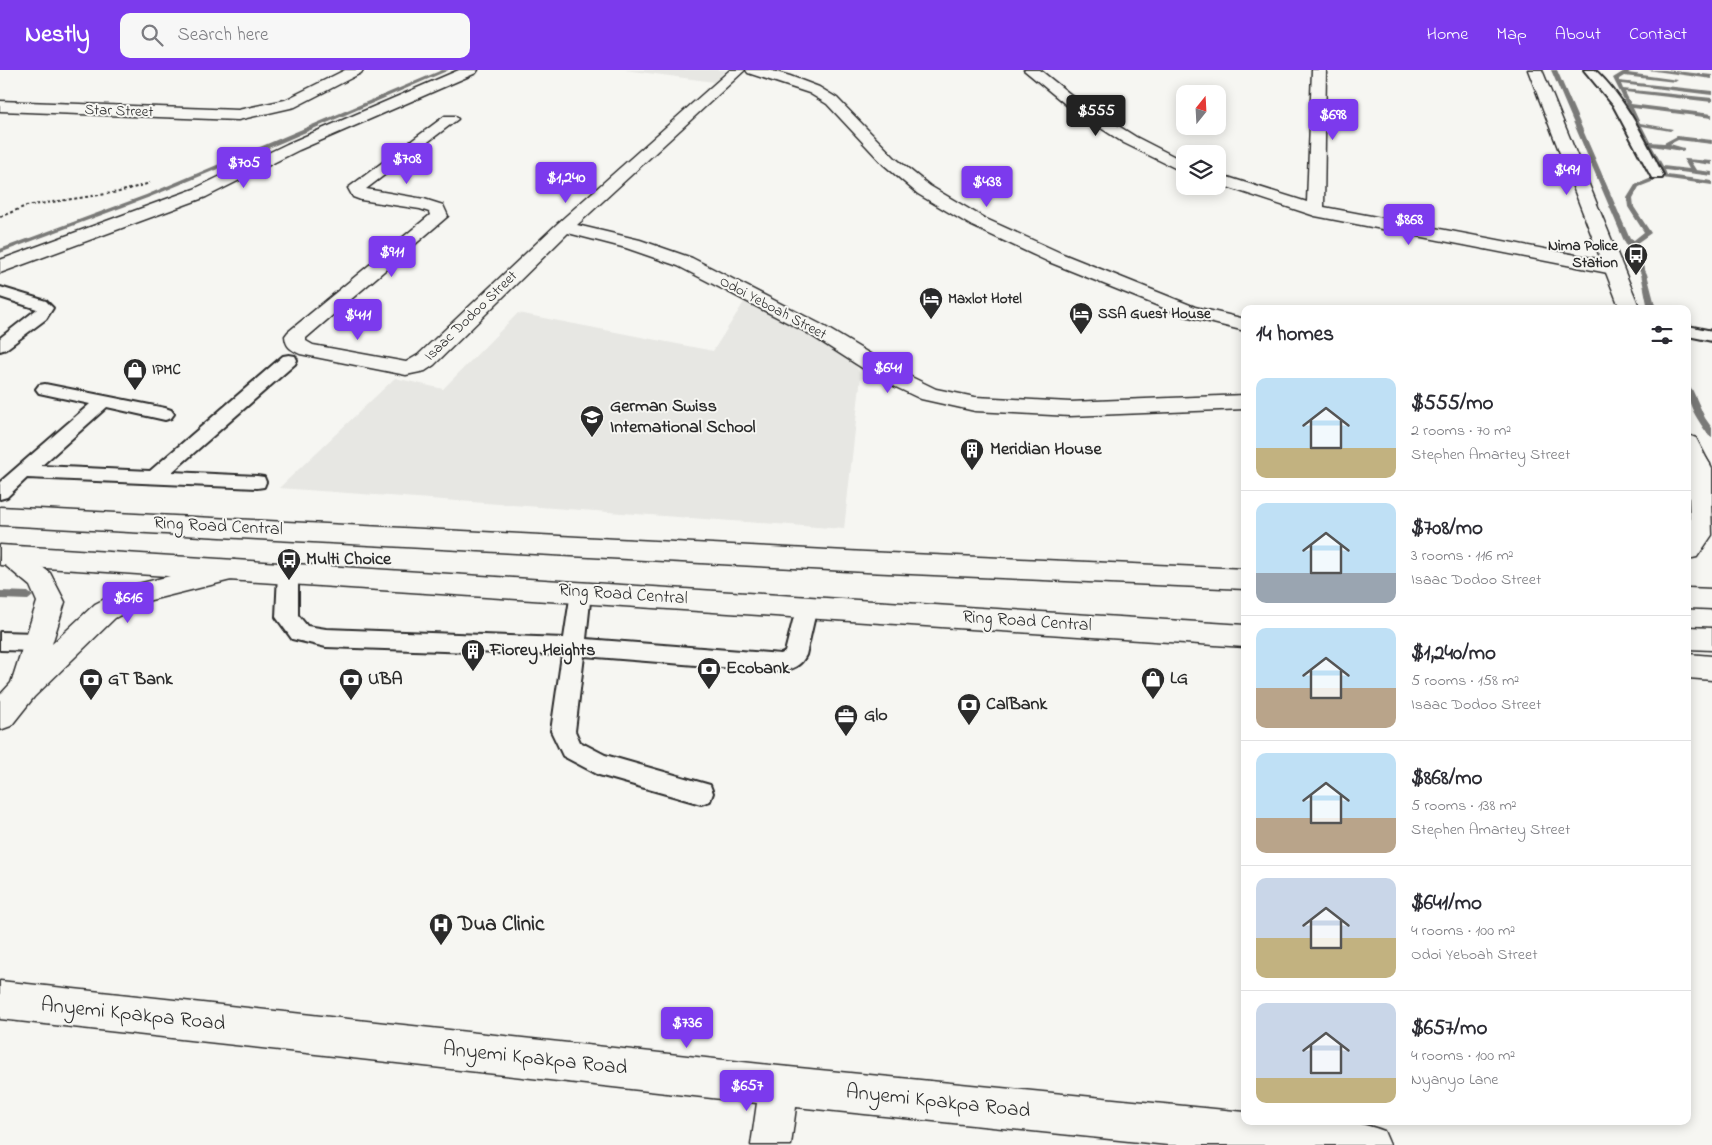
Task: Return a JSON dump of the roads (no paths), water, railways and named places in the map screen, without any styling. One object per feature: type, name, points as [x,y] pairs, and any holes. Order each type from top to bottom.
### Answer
[{"type":"street","name":"Star Street","points":[[0,106],[238,115],[290,104],[356,70]]},
{"type":"street","points":[[0,267],[200,193],[293,147],[472,70]]},
{"type":"street","name":"Isaac Dodoo Street","points":[[450,119],[357,188],[359,193],[367,196],[424,204],[436,209],[439,216],[294,336],[296,344],[307,350],[406,369],[417,366],[426,360],[564,227],[738,70]]},
{"type":"street","points":[[753,70],[800,84],[832,101],[889,161],[924,190],[978,222],[1056,258],[1188,311],[1241,324]]},
{"type":"street","points":[[1030,70],[1075,105],[1122,135],[1176,163]]},
{"type":"street","points":[[1315,211],[1320,70]]},
{"type":"street","points":[[1535,70],[1628,305]]},
{"type":"street","points":[[1226,183],[1315,211],[1613,268]]},
{"type":"street","name":"Odoi Yeboah Street","points":[[564,227],[634,244],[685,262],[813,328],[889,375],[929,394],[975,404],[1070,409],[1241,402]]},
{"type":"street","points":[[1702,463],[1712,496]]},
{"type":"street","points":[[1691,546],[1703,529],[1702,463]]},
{"type":"street","name":"Ring Road Central","points":[[0,516],[836,561],[1241,579]]},
{"type":"street","points":[[5,555],[41,580],[51,602],[24,688]]},
{"type":"street","name":"Ring Road Central","points":[[5,555],[1241,636]]},
{"type":"street","points":[[0,717],[24,688],[105,611],[140,593],[238,569]]},
{"type":"street","points":[[1691,598],[1712,599]]},
{"type":"street","points":[[1691,638],[1712,639]]},
{"type":"street","points":[[1691,666],[1712,668]]},
{"type":"street","name":"Anyemi Kpakpa Road","points":[[0,1000],[778,1086],[1370,1145]]},
{"type":"street","points":[[771,1145],[778,1086]]},
{"type":"lane","points":[[1589,70],[1596,76],[1622,111],[1657,175]]},
{"type":"lane","points":[[0,292],[42,304],[45,308],[40,316],[0,346]]},
{"type":"lane","points":[[1691,332],[1712,336]]},
{"type":"lane","points":[[154,478],[289,360]]},
{"type":"lane","points":[[45,389],[165,414]]},
{"type":"lane","points":[[0,492],[103,402]]},
{"type":"lane","points":[[23,472],[257,482]]},
{"type":"lane","points":[[288,573],[287,617],[300,633],[326,638],[574,647],[781,663],[792,660],[795,655],[806,607]]},
{"type":"lane","points":[[581,592],[563,731],[571,749],[599,764],[701,793]]},
{"type":"lane","points":[[0,641],[37,642]]},
{"type":"waterway","points":[[0,251],[148,196],[446,70]]},
{"type":"waterway","points":[[1554,70],[1627,241]]},
{"type":"waterway","points":[[1623,74],[1630,70]]},
{"type":"waterway","points":[[1651,70],[1712,77]]},
{"type":"waterway","points":[[1617,82],[1616,78],[1623,74]]},
{"type":"waterway","points":[[1623,74],[1675,80]]},
{"type":"waterway","points":[[1617,82],[1712,93]]},
{"type":"waterway","points":[[1617,82],[1621,90]]},
{"type":"waterway","points":[[1621,90],[1712,100]]},
{"type":"waterway","points":[[1621,90],[1664,175],[1637,186],[1630,198],[1631,207],[1648,233],[1635,242],[1627,241]]},
{"type":"waterway","points":[[1630,106],[1712,116]]},
{"type":"waterway","points":[[1639,124],[1670,129]]},
{"type":"waterway","points":[[1665,145],[1677,138],[1712,142]]},
{"type":"waterway","points":[[1649,144],[1665,145]]},
{"type":"waterway","points":[[1665,145],[1682,149]]},
{"type":"waterway","points":[[1693,171],[1687,160],[1712,163]]},
{"type":"waterway","points":[[1661,168],[1712,174]]},
{"type":"waterway","points":[[1662,176],[1712,183]]},
{"type":"waterway","points":[[1627,241],[1644,274],[1651,305]]},
{"type":"waterway","points":[[1691,396],[1701,419],[1712,434]]},
{"type":"waterway","points":[[0,595],[28,596]]},
{"type":"place","name":"Nima Police Station","points":[[1636,276]]},
{"type":"place","name":"Maxlot Hotel","points":[[931,320]]},
{"type":"place","name":"SSA Guest House","points":[[1081,335]]},
{"type":"place","name":"IPMC","points":[[135,391]]},
{"type":"place","name":"German Swiss International School","points":[[592,438]]},
{"type":"place","name":"Meridian House","points":[[972,471]]},
{"type":"place","name":"Multi Choice","points":[[289,581]]},
{"type":"place","name":"Fiorey Heights","points":[[473,672]]},
{"type":"place","name":"Ecobank","points":[[709,690]]},
{"type":"place","name":"LG","points":[[1153,700]]},
{"type":"place","name":"GT Bank","points":[[91,701]]},
{"type":"place","name":"UBA","points":[[351,701]]},
{"type":"place","name":"CalBank","points":[[969,726]]},
{"type":"place","name":"Glo","points":[[846,737]]},
{"type":"place","name":"Dua Clinic","points":[[441,946]]}]
